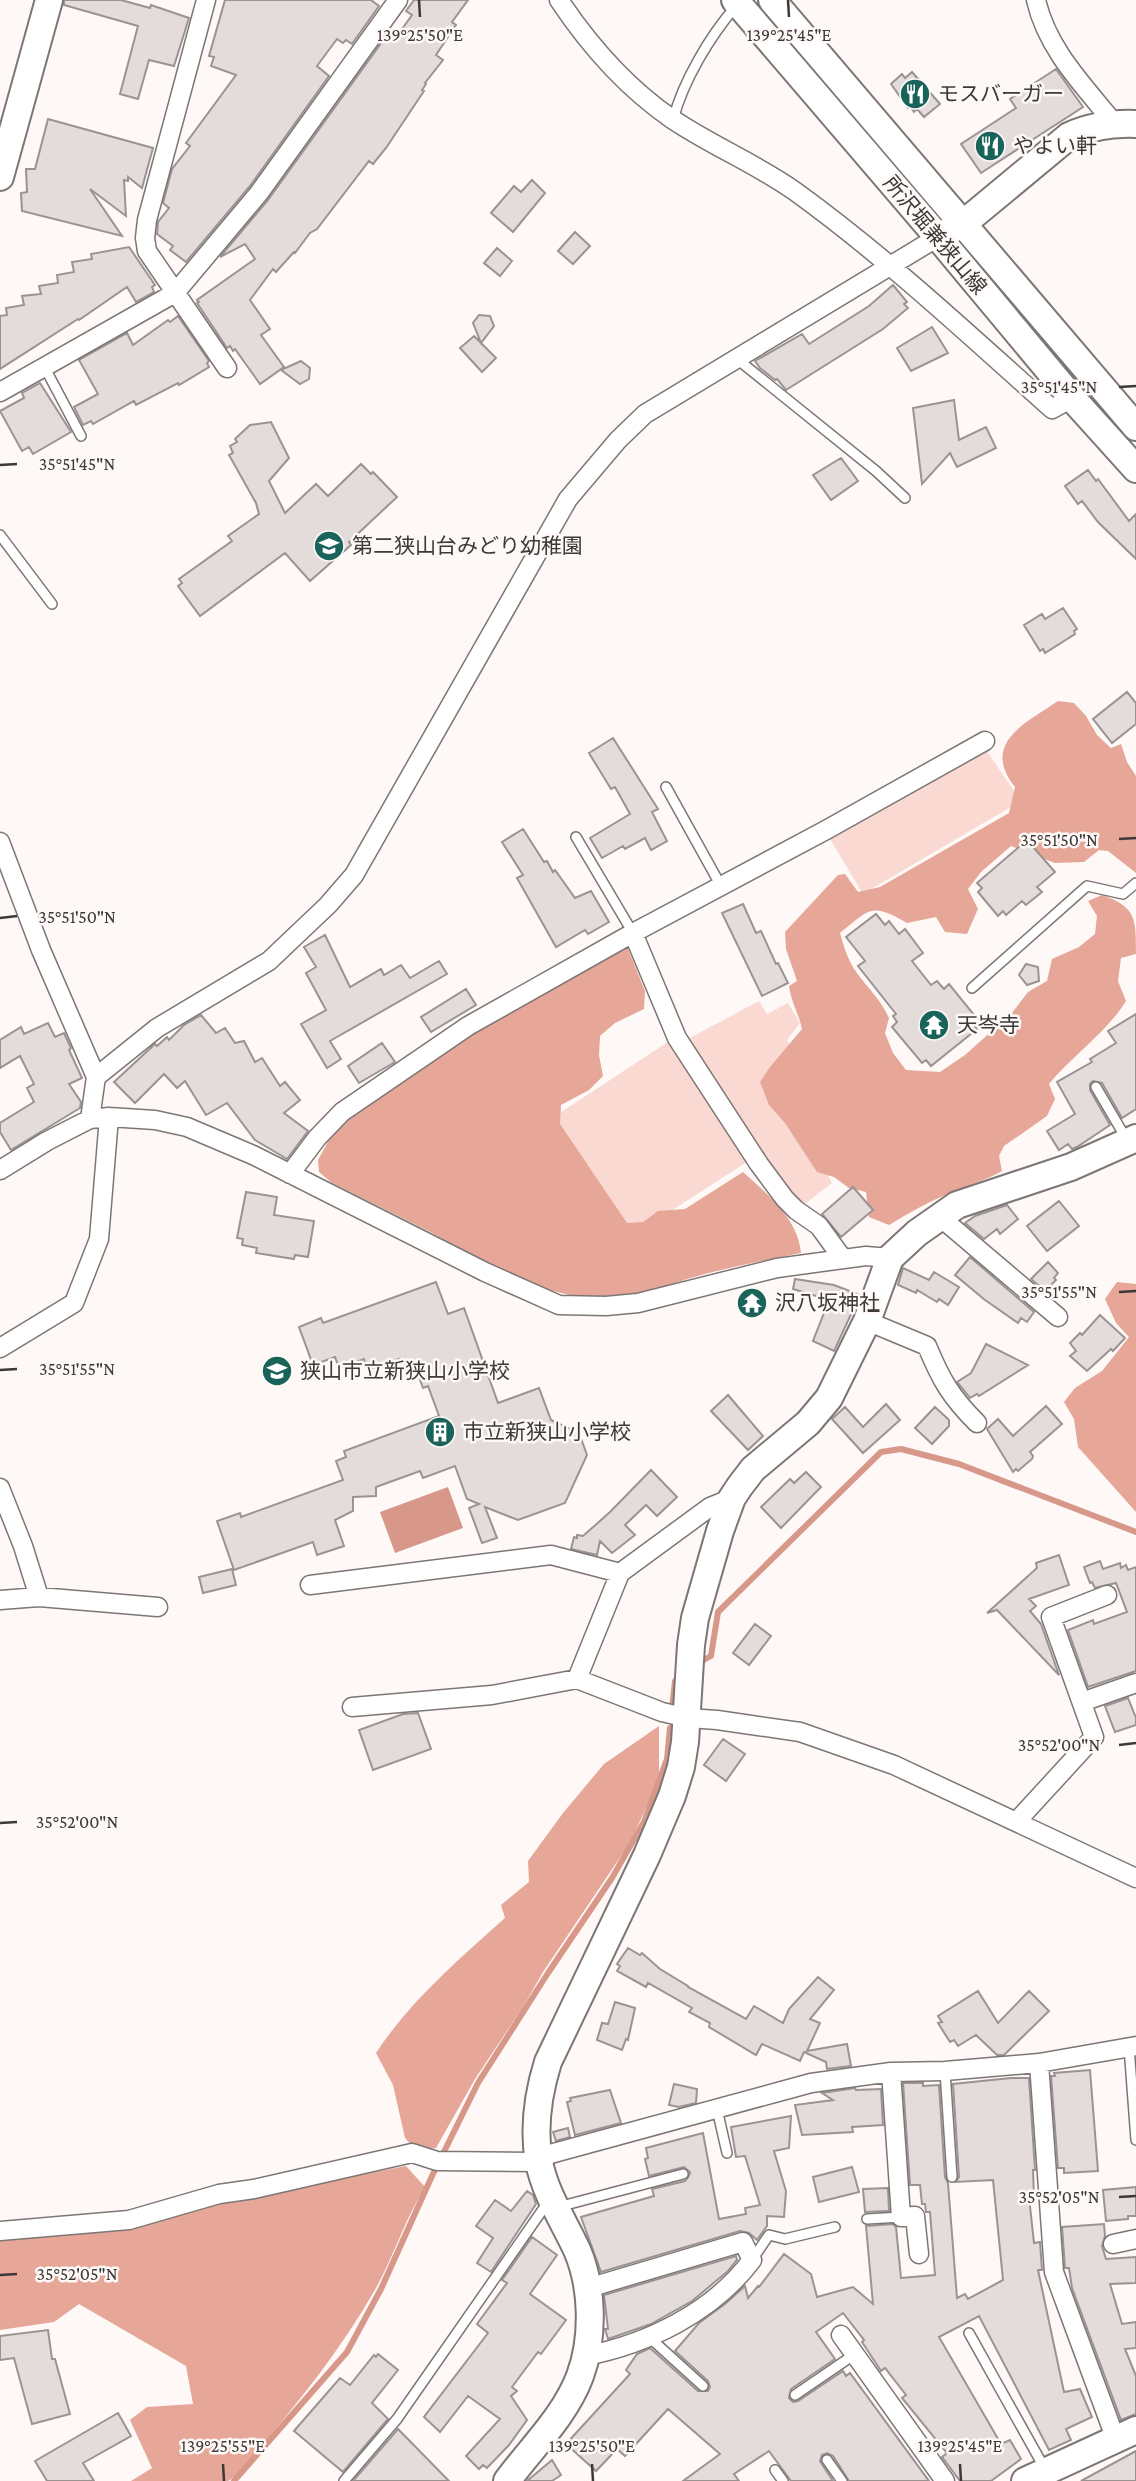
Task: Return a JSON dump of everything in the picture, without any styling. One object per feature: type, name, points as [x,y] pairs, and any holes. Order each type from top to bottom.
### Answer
[{"type":"street","points":[[0,177],[50,0]]},
{"type":"street","points":[[206,0],[147,220],[145,238],[147,251],[227,368]]},
{"type":"street","points":[[0,392],[175,293],[259,192],[398,0]]},
{"type":"street","points":[[559,0],[596,48],[639,95],[673,120],[793,190],[892,265],[1052,409],[1072,398]]},
{"type":"street","name":"所沢堀兼狭山線","points":[[772,0],[1136,427]]},
{"type":"street","points":[[1036,0],[1042,22],[1059,54],[1125,124]]},
{"type":"street","name":"所沢堀兼狭山線","points":[[736,2],[1072,398],[1136,469]]},
{"type":"street","points":[[96,1077],[157,1028],[269,961],[328,905],[354,875],[568,499],[642,416],[964,223],[1069,136],[1085,129],[1125,124]]},
{"type":"street","points":[[290,1174],[317,1138],[342,1112],[468,1026],[985,741]]},
{"type":"street","points":[[0,842],[41,950],[96,1077],[90,1119]]},
{"type":"street","points":[[633,933],[677,1038],[785,1199],[819,1226],[843,1259]]},
{"type":"street","points":[[0,1348],[75,1303],[99,1239],[110,1117]]},
{"type":"street","points":[[0,1170],[47,1140],[90,1119],[110,1117],[155,1120],[187,1127],[253,1155],[485,1272],[559,1305],[606,1306],[638,1303],[777,1268],[866,1256],[890,1258]]},
{"type":"street","points":[[507,2481],[563,2408],[578,2382],[589,2326],[588,2288],[578,2253],[554,2203],[539,2160],[537,2107],[548,2062],[647,1855],[672,1796],[681,1767],[688,1718],[691,1645],[695,1618],[732,1498],[753,1469],[808,1423],[839,1382],[867,1321],[890,1258],[917,1233],[957,1205],[1071,1167],[1132,1140]]},
{"type":"street","points":[[940,1217],[1058,1317]]},
{"type":"street","points":[[867,1321],[927,1346],[953,1399],[978,1423]]},
{"type":"street","points":[[0,1488],[23,1546],[39,1597]]},
{"type":"street","points":[[577,1679],[620,1573],[710,1507],[732,1498]]},
{"type":"street","points":[[310,1585],[551,1555],[620,1573]]},
{"type":"street","points":[[1017,1821],[1094,1737],[1051,1617],[1107,1595]]},
{"type":"street","points":[[0,1600],[39,1597],[158,1608]]},
{"type":"street","points":[[352,1707],[492,1695],[577,1679],[662,1712],[688,1718],[800,1732],[894,1765],[1136,1878]]},
{"type":"street","points":[[1082,1702],[1136,1683]]},
{"type":"street","points":[[0,2231],[129,2220],[219,2194],[254,2189],[412,2153],[437,2161],[539,2160],[811,2083],[891,2072],[944,2071],[1039,2063],[1132,2045]]},
{"type":"street","points":[[1039,2063],[1054,2272],[1126,2435],[1041,2478]]},
{"type":"street","points":[[891,2072],[901,2217],[915,2216],[919,2254]]},
{"type":"street","points":[[1113,2244],[1136,2239]]},
{"type":"street","points":[[585,2356],[603,2353],[649,2337],[698,2311],[737,2280],[752,2260],[743,2242],[588,2288]]},
{"type":"street","points":[[841,2334],[945,2481]]},
{"type":"lane","points":[[673,120],[696,65],[736,2]]},
{"type":"lane","points":[[735,358],[876,471],[905,498]]},
{"type":"lane","points":[[45,368],[81,436]]},
{"type":"lane","points":[[0,536],[52,604]]},
{"type":"lane","points":[[666,787],[721,887]]},
{"type":"lane","points":[[576,837],[633,933]]},
{"type":"lane","points":[[972,988],[1087,886],[1124,894],[1136,883]]},
{"type":"lane","points":[[1096,1087],[1132,1140]]},
{"type":"lane","points":[[1132,2045],[1136,2140]]},
{"type":"lane","points":[[944,2071],[952,2177]]},
{"type":"lane","points":[[717,2109],[727,2153]]},
{"type":"lane","points":[[344,2481],[397,2419],[542,2209],[554,2203],[683,2174]]},
{"type":"lane","points":[[867,2219],[901,2217]]},
{"type":"lane","points":[[752,2260],[769,2235],[785,2239],[835,2227]]},
{"type":"lane","points":[[970,2333],[1041,2478]]},
{"type":"lane","points":[[649,2337],[703,2386]]},
{"type":"lane","points":[[795,2395],[855,2354]]},
{"type":"lane","points":[[827,2460],[842,2481]]},
{"type":"lane","points":[[775,2470],[783,2481]]},
{"type":"shaded area","points":[[1058,701],[1074,703],[1086,716],[1097,735],[1111,748],[1121,744],[1127,762],[1136,776],[1136,873],[1108,851],[1099,850],[1084,862],[1055,863],[1011,846],[981,872],[968,889],[978,909],[967,934],[945,932],[936,917],[907,923],[886,912],[878,911],[871,911],[858,918],[840,933],[854,968],[889,1018],[885,1033],[893,1053],[906,1070],[940,1072],[965,1055],[1012,1013],[1028,992],[1047,981],[1052,959],[1079,947],[1095,934],[1097,916],[1088,901],[1102,895],[1128,909],[1134,923],[1136,954],[1121,958],[1118,981],[1126,1001],[1109,1023],[1049,1084],[1055,1099],[1047,1116],[1004,1146],[999,1156],[1002,1171],[930,1202],[889,1225],[869,1217],[866,1192],[849,1188],[834,1177],[817,1172],[785,1123],[769,1105],[760,1082],[802,1029],[790,992],[789,986],[797,981],[786,949],[785,932],[838,875],[845,874],[858,892],[880,887],[1009,813],[1015,787],[1005,772],[1002,758],[1005,746],[1021,726]]},
{"type":"shaded area","points":[[984,747],[1021,801],[863,894],[827,834]]},
{"type":"shaded area","points":[[621,946],[628,949],[645,991],[644,1009],[615,1023],[600,1036],[599,1055],[603,1076],[589,1090],[561,1105],[560,1124],[627,1223],[643,1222],[658,1211],[685,1209],[743,1172],[788,1218],[799,1240],[801,1253],[715,1271],[626,1297],[581,1297],[536,1285],[493,1266],[332,1183],[319,1172],[318,1160],[341,1118],[461,1040]]},
{"type":"shaded area","points":[[759,1001],[767,1014],[788,1003],[800,1023],[787,1040],[804,1063],[804,1129],[832,1183],[801,1207],[789,1198],[688,1039]]},
{"type":"shaded area","points":[[671,1040],[750,1160],[626,1240],[552,1118]]},
{"type":"shaded area","points":[[1117,1282],[1136,1284],[1136,1512],[1078,1447],[1074,1419],[1064,1402],[1075,1388],[1102,1371],[1129,1337],[1116,1323],[1105,1299]]},
{"type":"shaded area","points":[[448,1487],[463,1528],[395,1553],[380,1512]]},
{"type":"shaded area","points":[[659,1726],[659,1779],[631,1841],[475,2079],[436,2148],[417,2151],[405,2138],[393,2085],[376,2053],[420,1998],[505,1918],[501,1905],[529,1882],[528,1861],[604,1764]]},
{"type":"shaded area","points":[[406,2166],[425,2187],[376,2288],[345,2338],[310,2385],[236,2476],[228,2481],[131,2481],[152,2468],[130,2420],[147,2407],[193,2404],[186,2366],[79,2304],[54,2322],[0,2330],[0,2236],[233,2200]]},
{"type":"building","points":[[64,0],[121,0],[150,8],[151,5],[189,18],[174,66],[149,60],[138,99],[120,94],[138,26],[64,5]]},
{"type":"building","points":[[225,0],[371,0],[379,6],[352,44],[337,39],[317,66],[329,76],[250,186],[186,262],[170,250],[173,246],[157,234],[158,222],[169,208],[163,203],[172,169],[190,146],[186,143],[236,75],[211,66],[214,57],[209,56]]},
{"type":"building","points":[[414,0],[468,0],[452,22],[456,25],[436,55],[443,60],[425,83],[422,90],[424,91],[386,148],[373,164],[369,161],[317,229],[310,233],[276,272],[273,269],[250,300],[270,329],[261,335],[284,367],[260,384],[235,349],[233,351],[230,346],[227,348],[197,300],[255,259],[245,244],[220,257],[268,200],[387,35],[394,40],[412,15],[406,11]]},
{"type":"building","points":[[1056,69],[1083,107],[981,173],[961,144],[1016,108],[1010,99]]},
{"type":"building","name":"モスバーガー","points":[[912,72],[940,104],[924,117],[917,109],[914,112],[910,106],[908,108],[891,84],[902,74],[905,78]]},
{"type":"building","points":[[48,119],[153,148],[142,188],[128,177],[128,181],[124,180],[126,216],[90,189],[122,236],[22,211],[21,193],[27,192],[26,169],[35,169]]},
{"type":"building","points":[[532,180],[545,193],[513,232],[491,213],[514,186],[521,192]]},
{"type":"building","points":[[575,232],[590,246],[573,264],[558,251]]},
{"type":"building","points":[[129,247],[155,285],[152,287],[154,292],[136,302],[127,287],[0,369],[0,316],[7,315],[6,308],[24,305],[22,296],[41,294],[39,286],[58,283],[57,275],[74,272],[72,262],[92,259],[91,254]]},
{"type":"building","points":[[497,248],[512,261],[500,276],[484,263]]},
{"type":"building","points":[[893,285],[907,302],[904,304],[908,308],[883,329],[786,390],[755,361],[802,334],[809,344],[869,306]]},
{"type":"building","points":[[479,315],[490,316],[494,326],[481,343],[473,323]]},
{"type":"building","points":[[178,316],[209,361],[209,367],[179,385],[178,383],[136,405],[134,401],[93,424],[91,421],[83,425],[74,407],[98,394],[79,360],[127,333],[133,345]]},
{"type":"building","points":[[932,327],[948,353],[911,371],[897,348]]},
{"type":"building","points":[[474,336],[496,358],[482,372],[460,348]]},
{"type":"building","points":[[301,361],[310,368],[309,379],[300,384],[281,370]]},
{"type":"building","points":[[40,383],[71,432],[33,454],[29,447],[22,451],[0,411],[24,398],[22,393]]},
{"type":"building","points":[[954,400],[959,440],[986,427],[996,448],[957,467],[950,453],[922,484],[913,408]]},
{"type":"building","points":[[271,422],[289,458],[269,481],[285,513],[316,484],[328,496],[361,464],[371,474],[373,472],[397,497],[349,542],[351,545],[310,581],[285,553],[200,616],[178,586],[182,583],[179,579],[232,541],[228,536],[259,514],[256,503],[229,455],[233,453],[230,446],[237,442],[235,439],[250,425]]},
{"type":"building","points":[[841,458],[858,481],[831,500],[813,475]]},
{"type":"building","points":[[1088,470],[1096,481],[1098,479],[1129,521],[1136,514],[1136,559],[1098,522],[1082,501],[1078,504],[1065,486]]},
{"type":"building","points":[[1063,608],[1077,629],[1075,634],[1045,653],[1043,649],[1040,651],[1024,625],[1042,614],[1045,619]]},
{"type":"building","points":[[1127,692],[1136,703],[1136,724],[1112,743],[1093,719]]},
{"type":"building","points":[[613,738],[658,809],[652,812],[667,841],[651,850],[645,838],[602,858],[590,838],[630,814],[615,787],[611,789],[589,753]]},
{"type":"building","points":[[523,829],[544,862],[547,861],[553,872],[555,870],[575,898],[591,891],[609,922],[588,934],[585,930],[556,947],[517,878],[523,875],[502,842]]},
{"type":"building","points":[[1027,840],[1055,872],[1037,887],[1042,892],[1026,905],[1022,901],[1006,915],[1003,911],[998,916],[978,892],[982,888],[977,883]]},
{"type":"building","points":[[743,904],[756,933],[761,931],[788,983],[762,996],[722,913]]},
{"type":"building","points":[[876,914],[885,925],[889,921],[899,934],[905,929],[923,953],[912,961],[931,985],[937,981],[944,989],[949,984],[975,1016],[970,1020],[977,1029],[931,1066],[926,1060],[922,1063],[892,1027],[897,1022],[893,1016],[896,1014],[858,966],[865,961],[846,937]]},
{"type":"building","points":[[325,935],[350,987],[381,969],[384,975],[401,965],[410,978],[439,961],[447,974],[330,1041],[341,1059],[327,1068],[301,1024],[326,1010],[306,973],[316,967],[304,947]]},
{"type":"building","points":[[1026,964],[1038,967],[1039,981],[1027,985],[1019,975]]},
{"type":"building","points":[[466,989],[476,1005],[431,1032],[421,1017]]},
{"type":"building","points":[[1136,1014],[1136,1109],[1122,1118],[1102,1083],[1093,1081],[1090,1090],[1110,1125],[1077,1147],[1072,1149],[1068,1144],[1059,1150],[1047,1131],[1075,1114],[1057,1082],[1092,1062],[1090,1059],[1116,1043],[1108,1031]]},
{"type":"building","points":[[201,1015],[216,1033],[225,1028],[235,1043],[244,1041],[255,1062],[262,1058],[280,1086],[285,1082],[300,1100],[284,1113],[308,1131],[287,1159],[255,1140],[227,1103],[206,1115],[185,1081],[177,1088],[164,1074],[135,1103],[114,1082],[155,1044],[157,1046],[167,1037],[169,1040],[184,1025]]},
{"type":"building","points":[[48,1023],[55,1037],[64,1033],[71,1048],[69,1050],[82,1078],[69,1084],[81,1102],[80,1108],[11,1150],[0,1132],[0,1123],[34,1102],[27,1088],[34,1084],[20,1056],[0,1068],[0,1040],[21,1027],[24,1034]]},
{"type":"building","points":[[382,1043],[395,1062],[359,1083],[348,1066]]},
{"type":"building","points":[[853,1187],[873,1210],[841,1237],[822,1214]]},
{"type":"building","points":[[246,1192],[277,1197],[274,1215],[314,1221],[308,1257],[295,1255],[294,1259],[256,1253],[257,1248],[242,1245],[243,1239],[237,1238]]},
{"type":"building","points":[[1059,1201],[1079,1226],[1047,1251],[1027,1226]]},
{"type":"building","points":[[1007,1205],[1018,1219],[1000,1234],[997,1229],[984,1239],[965,1223],[975,1216]]},
{"type":"building","points":[[970,1257],[1034,1312],[1027,1322],[1021,1318],[1018,1323],[955,1275]]},
{"type":"building","points":[[1048,1262],[1058,1273],[1054,1278],[1056,1280],[1045,1291],[1031,1279]]},
{"type":"building","points":[[903,1268],[929,1280],[934,1272],[959,1287],[948,1305],[939,1299],[937,1302],[917,1290],[916,1293],[898,1285]]},
{"type":"building","points":[[795,1279],[834,1285],[860,1295],[834,1351],[813,1341],[829,1300],[793,1289]]},
{"type":"building","points":[[436,1282],[448,1314],[464,1308],[498,1403],[539,1388],[551,1420],[579,1433],[587,1455],[565,1503],[518,1520],[485,1507],[497,1538],[482,1543],[469,1508],[479,1504],[467,1499],[455,1466],[423,1478],[420,1471],[376,1487],[376,1496],[353,1497],[353,1511],[335,1520],[344,1546],[317,1555],[313,1542],[234,1570],[217,1521],[240,1513],[241,1517],[343,1480],[336,1461],[346,1457],[344,1451],[439,1416],[428,1386],[423,1388],[414,1364],[402,1369],[399,1359],[367,1370],[364,1359],[339,1368],[335,1357],[313,1365],[299,1327],[321,1318],[323,1323]]},
{"type":"building","points":[[1100,1315],[1125,1338],[1087,1371],[1070,1356],[1076,1351],[1070,1343],[1080,1333],[1082,1335]]},
{"type":"building","points":[[986,1344],[1028,1365],[979,1396],[977,1394],[970,1398],[957,1382],[971,1373]]},
{"type":"building","points":[[728,1395],[763,1436],[748,1450],[711,1411]]},
{"type":"building","points":[[886,1404],[900,1420],[863,1453],[832,1419],[845,1407],[863,1427]]},
{"type":"building","points":[[1046,1406],[1062,1424],[1030,1452],[1032,1459],[1013,1472],[987,1429],[998,1419],[1013,1436]]},
{"type":"building","points":[[935,1407],[949,1420],[949,1426],[932,1444],[915,1428]]},
{"type":"building","points":[[651,1470],[677,1497],[657,1516],[646,1505],[625,1525],[635,1535],[612,1553],[600,1541],[597,1555],[571,1549],[574,1537],[583,1536]]},
{"type":"building","points":[[806,1472],[821,1487],[781,1528],[761,1507],[790,1479],[794,1483]]},
{"type":"building","points":[[1059,1555],[1069,1585],[1029,1599],[1036,1606],[1030,1611],[1041,1624],[1059,1675],[997,1610],[987,1613],[1037,1568],[1036,1563]]},
{"type":"building","points":[[1100,1561],[1103,1569],[1120,1563],[1121,1568],[1126,1565],[1128,1570],[1136,1567],[1136,1671],[1088,1687],[1068,1630],[1093,1620],[1094,1624],[1127,1612],[1116,1583],[1095,1588],[1092,1582],[1090,1583],[1084,1567]]},
{"type":"building","points":[[232,1569],[236,1585],[203,1593],[199,1577]]},
{"type":"building","points":[[755,1624],[771,1636],[749,1665],[733,1653]]},
{"type":"building","points":[[1128,1698],[1136,1725],[1115,1732],[1105,1706]]},
{"type":"building","points":[[418,1713],[431,1749],[373,1770],[359,1730],[403,1714]]},
{"type":"building","points":[[723,1739],[745,1754],[726,1781],[704,1765]]},
{"type":"building","points":[[628,1948],[640,1955],[642,1953],[660,1969],[688,1987],[746,2019],[754,2006],[783,2023],[789,2009],[818,1977],[834,1990],[810,2019],[820,2023],[807,2051],[847,2044],[851,2066],[827,2069],[826,2062],[804,2052],[800,2061],[762,2044],[756,2055],[709,2027],[710,2023],[689,2012],[692,2008],[648,1983],[646,1987],[617,1971],[620,1966],[617,1964]]},
{"type":"building","points":[[978,1991],[998,2023],[1029,1991],[1049,2011],[1004,2055],[997,2055],[976,2035],[958,2046],[954,2040],[950,2042],[938,2023],[942,2022],[938,2016]]},
{"type":"building","points":[[615,2002],[635,2008],[628,2040],[626,2039],[622,2050],[597,2040],[602,2023],[608,2024]]},
{"type":"building","points":[[1090,2070],[1098,2171],[1064,2173],[1064,2168],[1058,2168],[1051,2076],[1055,2076],[1054,2073]]},
{"type":"building","points":[[1029,2078],[1035,2170],[1034,2197],[1029,2197],[1034,2243],[1040,2242],[1042,2270],[1038,2270],[1064,2392],[1080,2389],[1092,2417],[1066,2429],[1071,2440],[1049,2450],[979,2316],[939,2337],[1001,2444],[1010,2440],[1021,2459],[991,2481],[960,2481],[942,2457],[947,2453],[902,2398],[906,2395],[885,2368],[881,2371],[862,2342],[864,2340],[843,2313],[816,2332],[835,2359],[791,2389],[789,2398],[793,2402],[798,2401],[843,2371],[846,2376],[850,2373],[929,2481],[849,2481],[833,2456],[827,2453],[822,2455],[820,2461],[833,2481],[791,2481],[769,2451],[734,2474],[739,2481],[683,2481],[720,2454],[668,2409],[625,2456],[617,2449],[596,2471],[566,2444],[630,2374],[626,2370],[637,2354],[650,2348],[698,2391],[708,2391],[708,2381],[675,2351],[699,2323],[745,2286],[748,2298],[784,2254],[811,2274],[817,2297],[853,2287],[873,2304],[866,2226],[893,2224],[896,2227],[901,2278],[935,2275],[930,2212],[926,2212],[925,2204],[922,2204],[920,2185],[910,2185],[903,2083],[939,2085],[957,2298],[965,2294],[968,2299],[1003,2280],[993,2180],[956,2182],[959,2177],[953,2084]]},
{"type":"building","points":[[674,2084],[697,2089],[696,2103],[679,2107],[669,2105]]},
{"type":"building","points":[[855,2088],[881,2089],[883,2125],[852,2127],[853,2132],[802,2135],[795,2105],[833,2100],[822,2093]]},
{"type":"building","points":[[610,2090],[621,2123],[575,2135],[567,2102],[571,2101],[570,2098]]},
{"type":"building","points":[[791,2116],[789,2148],[774,2151],[786,2191],[784,2217],[767,2216],[767,2226],[757,2240],[749,2233],[740,2231],[601,2272],[581,2217],[654,2196],[652,2189],[685,2181],[689,2176],[690,2172],[684,2167],[649,2176],[645,2159],[648,2158],[646,2148],[703,2133],[719,2219],[746,2214],[745,2208],[760,2205],[745,2156],[736,2157],[731,2127]]},
{"type":"building","points":[[568,2128],[570,2137],[556,2141],[553,2132]]},
{"type":"building","points":[[852,2167],[859,2192],[819,2202],[813,2177]]},
{"type":"building","points":[[1136,2187],[1136,2216],[1106,2221],[1103,2190]]},
{"type":"building","points":[[888,2188],[889,2211],[865,2212],[863,2189]]},
{"type":"building","points":[[527,2191],[533,2195],[536,2204],[491,2272],[477,2263],[493,2238],[476,2226],[495,2200],[511,2211]]},
{"type":"building","points":[[1104,2224],[1102,2246],[1106,2259],[1136,2257],[1136,2283],[1110,2284],[1122,2324],[1136,2322],[1136,2348],[1125,2349],[1136,2376],[1136,2414],[1121,2420],[1072,2288],[1069,2268],[1065,2268],[1062,2227]]},
{"type":"building","points":[[532,2237],[557,2255],[530,2294],[566,2320],[512,2387],[517,2391],[511,2396],[527,2420],[509,2445],[487,2468],[483,2465],[479,2469],[466,2456],[500,2419],[468,2396],[440,2432],[424,2417],[488,2333],[477,2324],[507,2283],[502,2280]]},
{"type":"building","points":[[736,2256],[737,2260],[728,2271],[692,2301],[651,2324],[608,2339],[604,2295]]},
{"type":"building","points":[[48,2330],[52,2359],[55,2359],[70,2414],[32,2424],[14,2358],[0,2360],[0,2336]]},
{"type":"building","points":[[378,2354],[398,2370],[372,2403],[388,2419],[343,2472],[294,2431],[340,2378],[350,2385],[374,2355],[376,2357]]},
{"type":"building","points":[[118,2413],[131,2436],[83,2463],[94,2481],[47,2481],[35,2461]]},
{"type":"building","points":[[398,2429],[449,2481],[353,2481]]},
{"type":"building","points":[[1136,2451],[1136,2481],[1081,2481]]},
{"type":"building","points":[[552,2460],[561,2475],[552,2481],[527,2481]]},
{"type":"waterway","points":[[702,1661],[711,1656],[718,1612],[881,1452],[901,1449],[959,1464],[1136,1532]]},
{"type":"waterway","points":[[672,1709],[675,1681],[681,1676]]},
{"type":"waterway","points":[[234,2481],[347,2352],[381,2289],[478,2083],[612,1878],[644,1822],[667,1759],[670,1728]]},
{"type":"place","name":"モスバーガー","points":[[915,94]]},
{"type":"place","name":"やよい軒","points":[[990,146]]},
{"type":"place","name":"第二狭山台みどり幼稚園","points":[[329,546]]},
{"type":"place","name":"天岑寺","points":[[934,1025]]},
{"type":"place","name":"沢八坂神社","points":[[752,1303]]},
{"type":"place","name":"狭山市立新狭山小学校","points":[[277,1371]]},
{"type":"place","name":"市立新狭山小学校","points":[[440,1432]]}]
